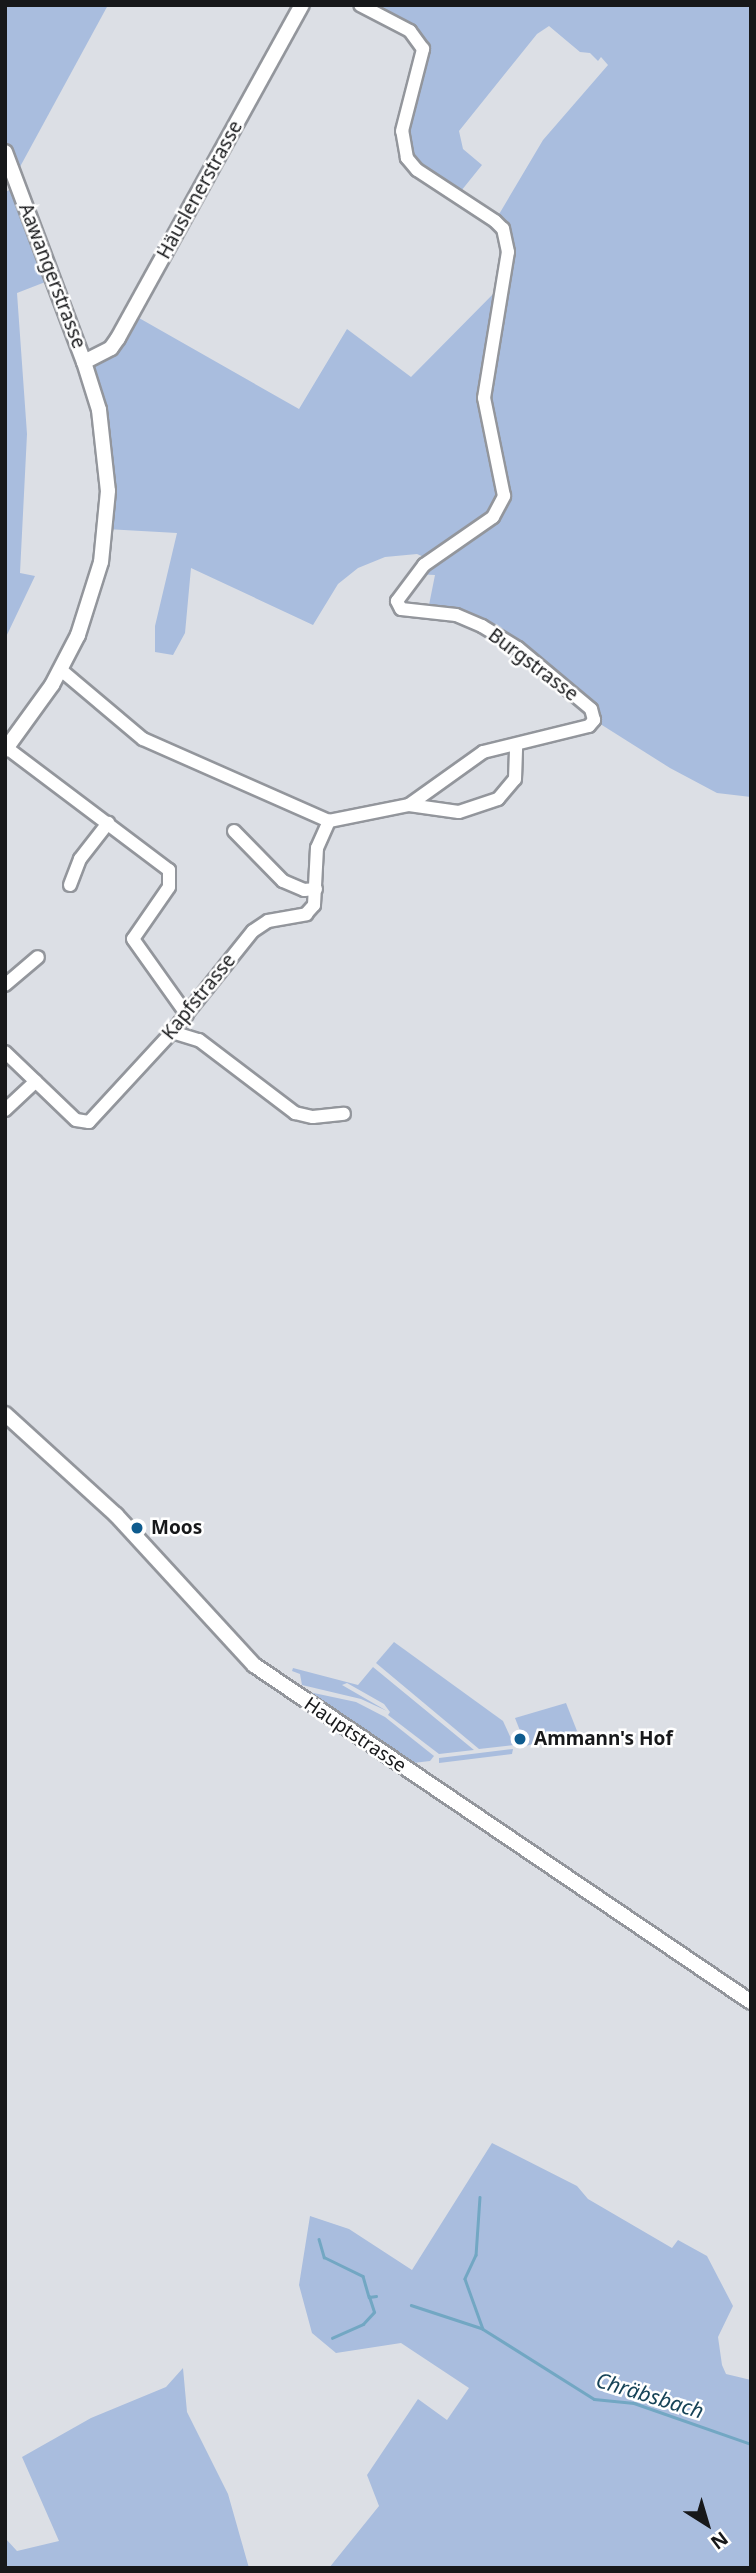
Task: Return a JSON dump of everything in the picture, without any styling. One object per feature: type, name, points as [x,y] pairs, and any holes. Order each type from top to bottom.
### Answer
[{"type":"street","name":"Häuslenerstrasse","points":[[85,362],[111,348],[118,338],[302,5]]},
{"type":"street","name":"Burgstrasse","points":[[329,821],[409,805],[483,752],[589,726],[594,720],[590,709],[518,648],[482,625],[456,615],[401,609],[397,601],[424,565],[493,517],[504,496],[484,398],[508,240],[495,221],[417,170],[407,158],[402,131],[423,49],[410,31],[360,5]]},
{"type":"street","name":"Aawangerstrasse","points":[[5,152],[85,362]]},
{"type":"street","points":[[85,362],[105,449],[106,529],[92,593],[61,670],[6,749],[108,823],[171,874],[169,887],[133,939],[187,1015]]},
{"type":"street","points":[[61,670],[143,739],[329,821],[317,848],[316,889],[304,890],[283,881],[234,831]]},
{"type":"street","points":[[409,805],[459,812],[498,799],[515,779],[516,746]]},
{"type":"street","points":[[70,885],[80,859],[108,823]]},
{"type":"street","name":"Kapfstrasse","points":[[36,1082],[76,1120],[86,1123],[187,1015],[253,931],[268,921],[306,914],[314,905],[316,889]]},
{"type":"street","points":[[5,985],[38,957]]},
{"type":"street","points":[[172,1032],[199,1040],[295,1113],[313,1117],[344,1114]]},
{"type":"street","points":[[5,1110],[36,1082],[8,1060]]},
{"type":"street","name":"Hauptstrasse","points":[[5,1414],[116,1515],[254,1665],[751,2002]]},
{"type":"shaded area","points":[[5,5],[108,5],[15,176],[5,152]]},
{"type":"shaded area","points":[[360,5],[751,5],[751,797],[717,793],[670,768],[594,720],[590,709],[481,625],[428,610],[435,575],[415,574],[424,565],[424,557],[417,554],[385,557],[358,568],[338,584],[313,625],[191,568],[185,633],[173,655],[155,652],[155,626],[177,533],[106,529],[108,491],[84,362],[95,357],[132,314],[299,409],[347,329],[411,377],[503,284],[508,252],[495,221],[543,140],[608,65],[601,57],[598,61],[590,53],[580,52],[549,26],[537,34],[459,131],[463,149],[482,165],[457,196],[417,170],[403,147],[418,38]]},
{"type":"shaded area","points":[[18,186],[53,279],[17,293],[27,434],[20,573],[35,576],[5,639],[5,192]]},
{"type":"shaded area","points":[[394,1642],[503,1721],[514,1745],[479,1749],[376,1663]]},
{"type":"shaded area","points":[[373,1667],[474,1750],[439,1754],[388,1715],[390,1712],[384,1704],[347,1683],[342,1685],[387,1711],[361,1699],[302,1685],[300,1674],[292,1671],[293,1668],[358,1685]]},
{"type":"shaded area","points":[[309,1692],[356,1702],[385,1717],[434,1756],[430,1761],[413,1763]]},
{"type":"shaded area","points":[[566,1703],[577,1731],[526,1746],[515,1718]]},
{"type":"shaded area","points":[[513,1749],[512,1754],[439,1763],[439,1758]]},
{"type":"shaded area","points":[[492,2143],[577,2186],[588,2199],[672,2248],[678,2240],[707,2256],[733,2306],[718,2337],[722,2365],[726,2374],[751,2380],[751,2568],[329,2568],[379,2506],[367,2475],[418,2399],[447,2420],[469,2388],[401,2343],[336,2353],[312,2333],[299,2285],[310,2216],[349,2229],[412,2270]]},
{"type":"shaded area","points":[[183,2368],[187,2412],[228,2494],[249,2568],[5,2568],[5,2538],[17,2551],[59,2541],[22,2457],[91,2418],[166,2387]]},
{"type":"waterway","name":"Chräbsbach","points":[[480,2197],[476,2255],[465,2279],[483,2329],[594,2399],[634,2403],[751,2444]]},
{"type":"waterway","points":[[319,2239],[324,2257],[363,2276],[369,2297]]},
{"type":"waterway","points":[[332,2338],[363,2324],[374,2312],[369,2297],[376,2296]]},
{"type":"waterway","points":[[411,2305],[481,2328]]},
{"type":"place","name":"Moos","points":[[137,1528]]},
{"type":"place","name":"Ammann's Hof","points":[[520,1739]]}]
